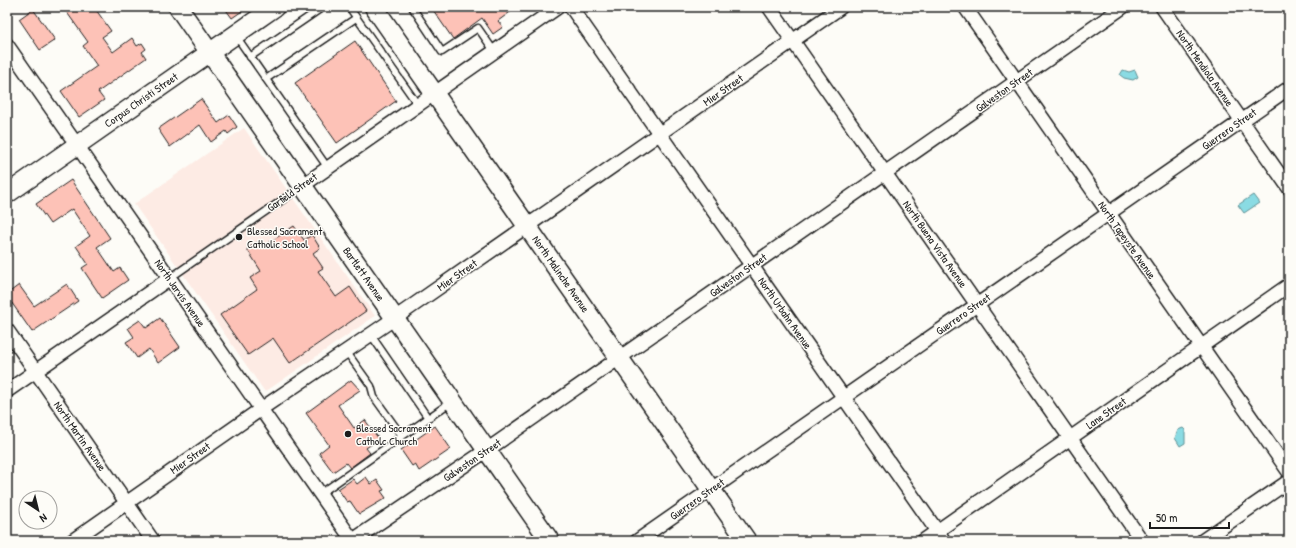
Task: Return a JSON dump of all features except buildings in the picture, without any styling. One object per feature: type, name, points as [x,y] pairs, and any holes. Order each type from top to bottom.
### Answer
[{"type":"main road","name":"Bartlett Avenue","points":[[178,7],[550,541]]},
{"type":"main road","name":"Corpus Christi Street","points":[[7,194],[275,7]]},
{"type":"main road","name":"North Malinche Avenue","points":[[377,8],[747,541]]},
{"type":"street","name":"Garfield Street","points":[[302,186],[558,7]]},
{"type":"street","name":"North Urbahn Avenue","points":[[571,7],[940,536]]},
{"type":"street","name":"North Buena Vista Avenue","points":[[769,7],[1142,541]]},
{"type":"street","name":"Mier Street","points":[[72,541],[841,7]]},
{"type":"street","name":"North Tapeyste Avenue","points":[[965,7],[1289,472]]},
{"type":"street","name":"Galveston Street","points":[[352,541],[487,450],[1123,7]]},
{"type":"street","name":"North Mendiola Avenue","points":[[1162,7],[1289,188]]},
{"type":"street","name":"North Jarvis Avenue","points":[[7,45],[352,541]]},
{"type":"street","name":"Guerrero Street","points":[[637,541],[1289,88]]},
{"type":"street","name":"Garfield Street","points":[[7,392],[170,278]]},
{"type":"street","name":"Lane Street","points":[[923,541],[940,536],[1070,438],[1289,286]]},
{"type":"street","name":"North Martin Avenue","points":[[7,330],[153,541]]},
{"type":"street","points":[[1202,541],[1289,480]]},
{"type":"lane","points":[[250,57],[323,7]]},
{"type":"lane","points":[[349,7],[418,105]]},
{"type":"lane","points":[[412,7],[442,52],[478,28],[494,52]]},
{"type":"lane","points":[[266,79],[356,18]]},
{"type":"lane","points":[[235,35],[328,168]]},
{"type":"lane","name":"Garfield Street","points":[[170,278],[302,186]]},
{"type":"lane","points":[[371,334],[428,418]]},
{"type":"lane","points":[[346,351],[371,386],[374,397],[402,436]]},
{"type":"lane","points":[[320,494],[452,401]]},
{"type":"shaded area","name":"Blessed Sacrament Catholic School","points":[[244,128],[375,316],[265,392],[134,204]]},
{"type":"water","points":[[1123,70],[1129,72],[1135,70],[1138,77],[1133,80],[1124,78],[1120,75]]},
{"type":"water","points":[[1253,195],[1259,203],[1244,213],[1238,205]]},
{"type":"water","points":[[1183,428],[1185,430],[1185,443],[1180,446],[1175,438],[1178,430]]},
{"type":"place","name":"Blessed Sacrament Catholic School","points":[[239,237]]},
{"type":"place","name":"Blessed Sacrament Catholc Church","points":[[348,434]]}]
